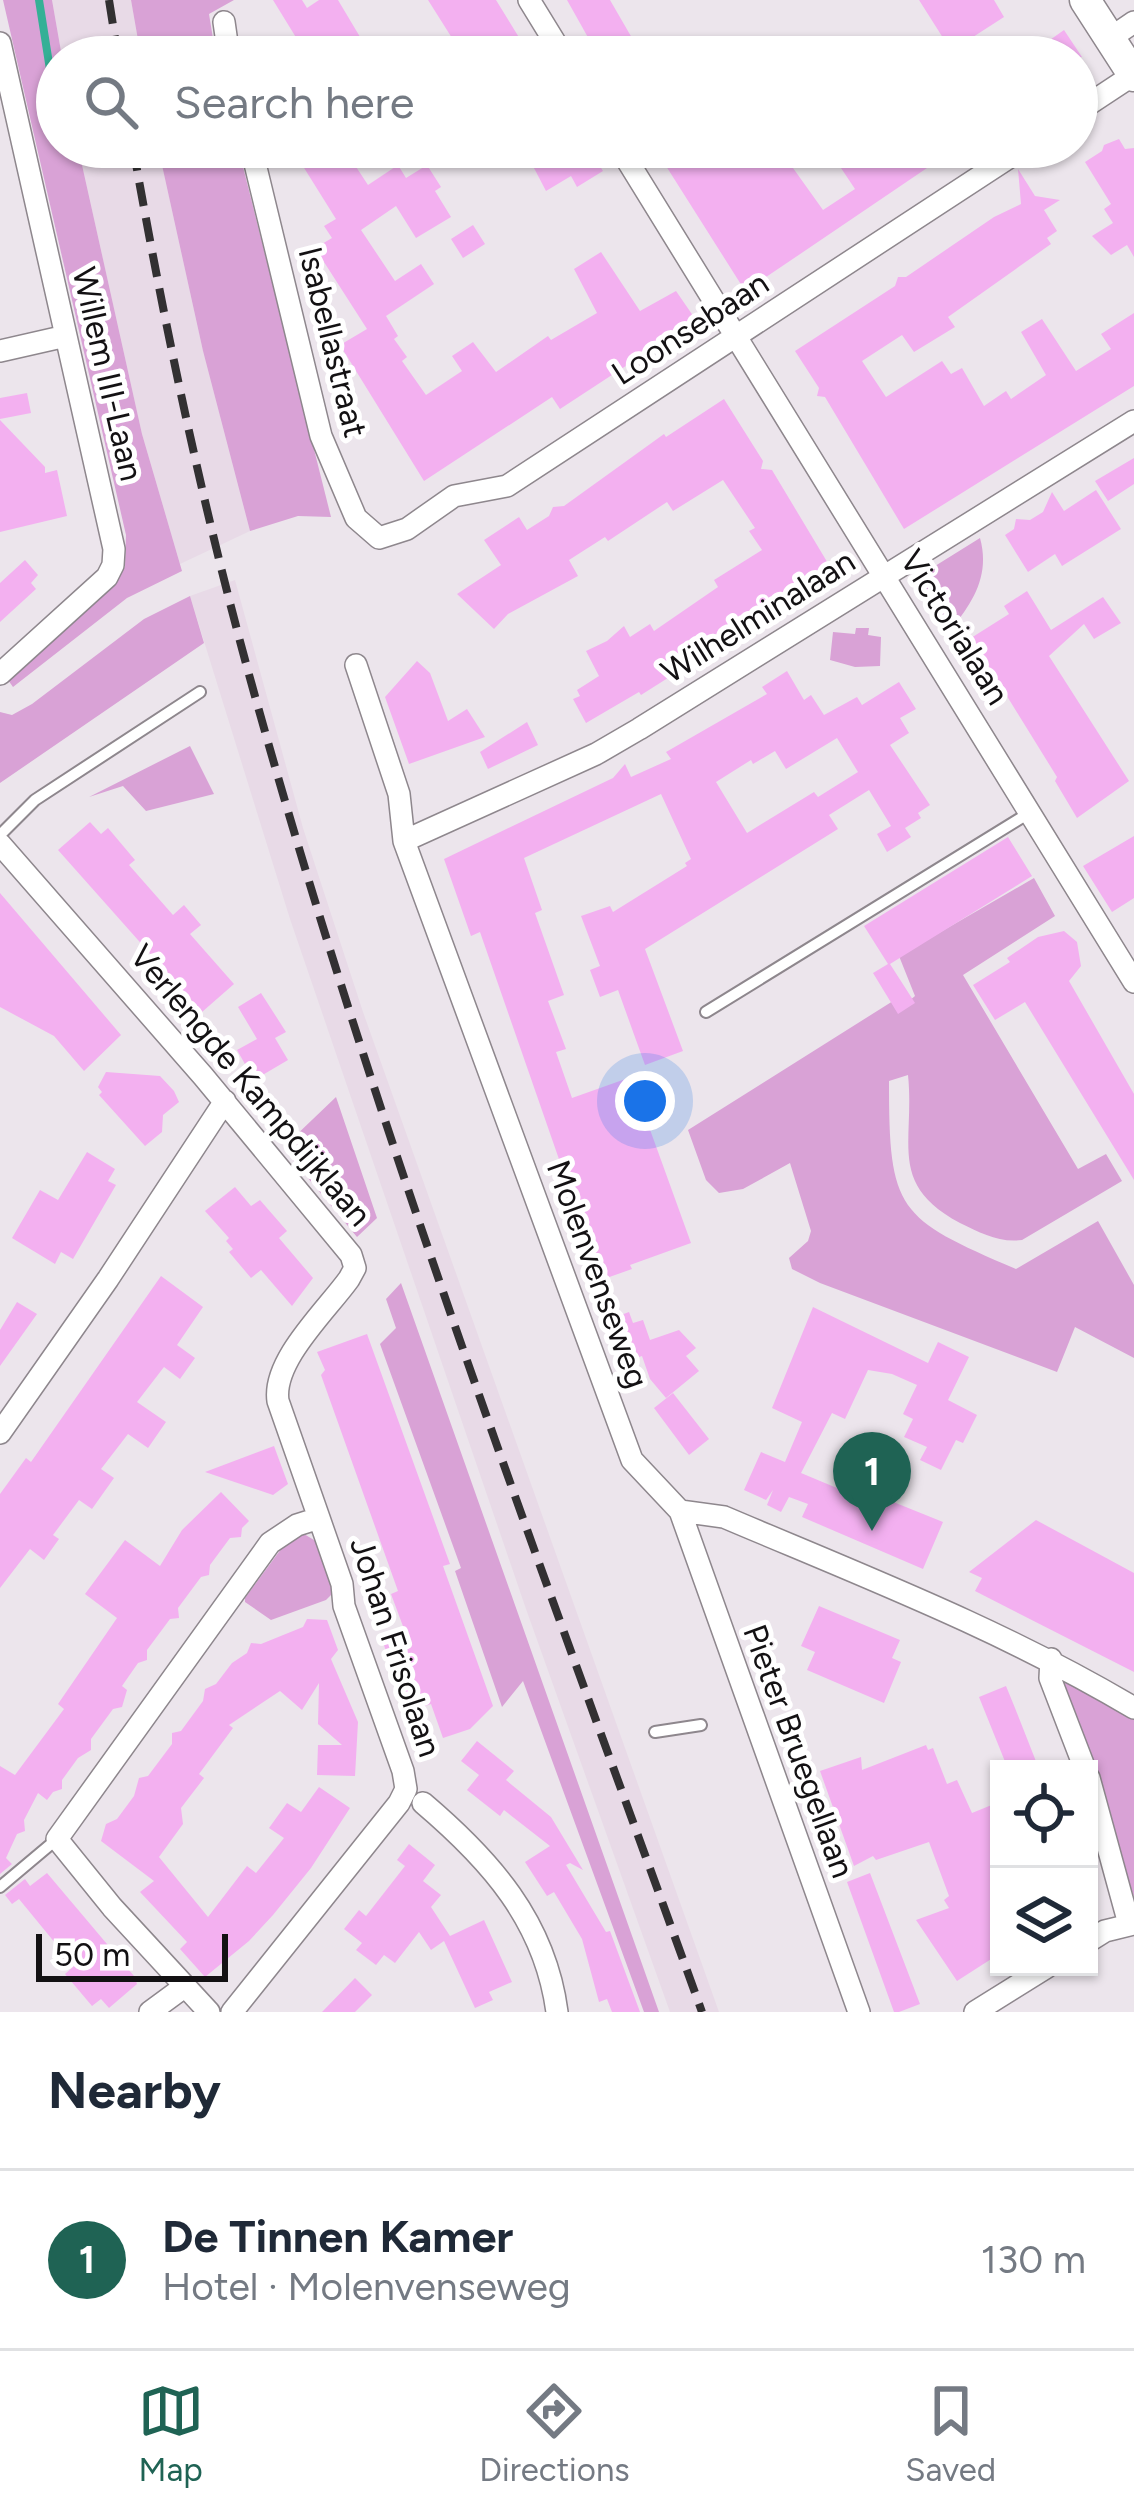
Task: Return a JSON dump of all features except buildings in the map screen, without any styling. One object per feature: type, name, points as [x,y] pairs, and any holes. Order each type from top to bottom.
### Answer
[{"type":"main road","points":[[1085,0],[1122,31],[1134,76]]},
{"type":"street","points":[[529,0],[550,36]]},
{"type":"street","points":[[224,22],[226,36]]},
{"type":"street","name":"Willem III-Laan","points":[[0,43],[114,549],[107,578],[0,674]]},
{"type":"street","points":[[1098,99],[1134,76]]},
{"type":"street","name":"Isabellastraat","points":[[256,168],[321,436],[356,518],[380,538]]},
{"type":"street","name":"Victorialaan","points":[[632,168],[1032,812],[1125,946],[1134,982]]},
{"type":"street","name":"Loonsebaan","points":[[380,538],[407,529],[454,496],[507,485],[993,168]]},
{"type":"street","points":[[0,350],[66,335]]},
{"type":"street","name":"Wilhelminalaan","points":[[404,841],[596,754],[1134,421]]},
{"type":"street","name":"Molenvenseweg","points":[[356,665],[399,794],[404,841],[632,1460],[680,1511]]},
{"type":"street","name":"Verlengde Kampdijklaan","points":[[0,839],[342,1242],[355,1268],[283,1366],[275,1384],[319,1518]]},
{"type":"street","points":[[0,1433],[224,1101]]},
{"type":"street","points":[[680,1511],[724,1517],[1051,1659],[1134,1708]]},
{"type":"street","name":"Pieter Bruegellaan","points":[[680,1511],[859,2012]]},
{"type":"street","name":"Johan Frisolaan","points":[[57,1839],[270,1544],[297,1525],[319,1518],[406,1789],[232,2012]]},
{"type":"street","points":[[1051,1659],[1050,1678],[1082,1760]]},
{"type":"street","points":[[423,1803],[508,1888],[545,1959],[557,2012]]},
{"type":"street","points":[[1098,1809],[1132,1924],[1098,1937]]},
{"type":"street","points":[[57,1839],[209,2012]]},
{"type":"street","points":[[974,2012],[1032,1976]]},
{"type":"street","points":[[151,2012],[184,1987]]},
{"type":"lane","points":[[0,839],[35,800],[200,692]]},
{"type":"lane","points":[[706,1012],[1032,812]]},
{"type":"lane","points":[[655,1732],[701,1725]]},
{"type":"lane","name":"Johan Frisolaan","points":[[0,1887],[57,1839]]},
{"type":"shaded area","points":[[3,0],[52,0],[58,36],[36,36],[36,144]]},
{"type":"shaded area","points":[[52,0],[131,0],[137,36],[58,36]]},
{"type":"shaded area","points":[[131,0],[234,0],[209,14],[213,36],[137,36]]},
{"type":"shaded area","points":[[42,168],[83,168],[142,434],[182,571],[127,598],[13,687],[8,680],[125,567],[126,535]]},
{"type":"shaded area","points":[[83,168],[163,168],[250,531],[180,564],[142,434]]},
{"type":"shaded area","points":[[163,168],[243,168],[331,517],[298,516],[250,531]]},
{"type":"shaded area","points":[[980,538],[983,563],[978,586],[952,628],[919,576]]},
{"type":"shaded area","points":[[235,580],[303,828],[363,1012],[719,2012],[670,2012],[526,1609],[290,919],[190,596]]},
{"type":"shaded area","points":[[190,596],[204,643],[0,783],[0,712],[12,715],[32,704],[144,619]]},
{"type":"shaded area","points":[[856,628],[869,628],[868,635],[881,637],[880,666],[855,667],[830,660],[833,632],[855,634]]},
{"type":"shaded area","points":[[190,746],[214,794],[146,811],[123,786],[89,797]]},
{"type":"shaded area","points":[[1034,878],[1055,916],[963,975],[1078,1169],[1106,1154],[1122,1181],[1022,1240],[998,1239],[937,1208],[913,1177],[908,1075],[889,1081],[890,1124],[892,1158],[908,1205],[924,1221],[976,1252],[1016,1269],[1098,1221],[1134,1285],[1134,1358],[1075,1327],[1057,1372],[792,1269],[789,1258],[808,1241],[811,1231],[790,1163],[743,1189],[719,1193],[706,1180],[688,1130],[893,1001],[909,1001],[915,996],[899,956]]},
{"type":"shaded area","points":[[336,1097],[377,1218],[357,1237],[293,1160],[300,1153],[290,1141]]},
{"type":"shaded area","points":[[401,1283],[659,2012],[644,2012],[523,1681],[502,1707],[455,1571],[461,1568],[380,1344],[396,1328],[386,1299]]},
{"type":"shaded area","points":[[304,1534],[319,1543],[334,1592],[326,1600],[271,1620],[245,1598],[287,1541]]},
{"type":"shaded area","points":[[1059,1679],[1134,1718],[1134,1897],[1098,1792],[1098,1760],[1087,1760]]},
{"type":"waterway","points":[[39,0],[45,36]]},
{"type":"railway","points":[[109,0],[115,36]]},
{"type":"railway","points":[[137,168],[206,507],[310,884],[470,1370],[702,2012]]},
{"type":"place","name":"De Tinnen Kamer","points":[[872,1531]]}]
